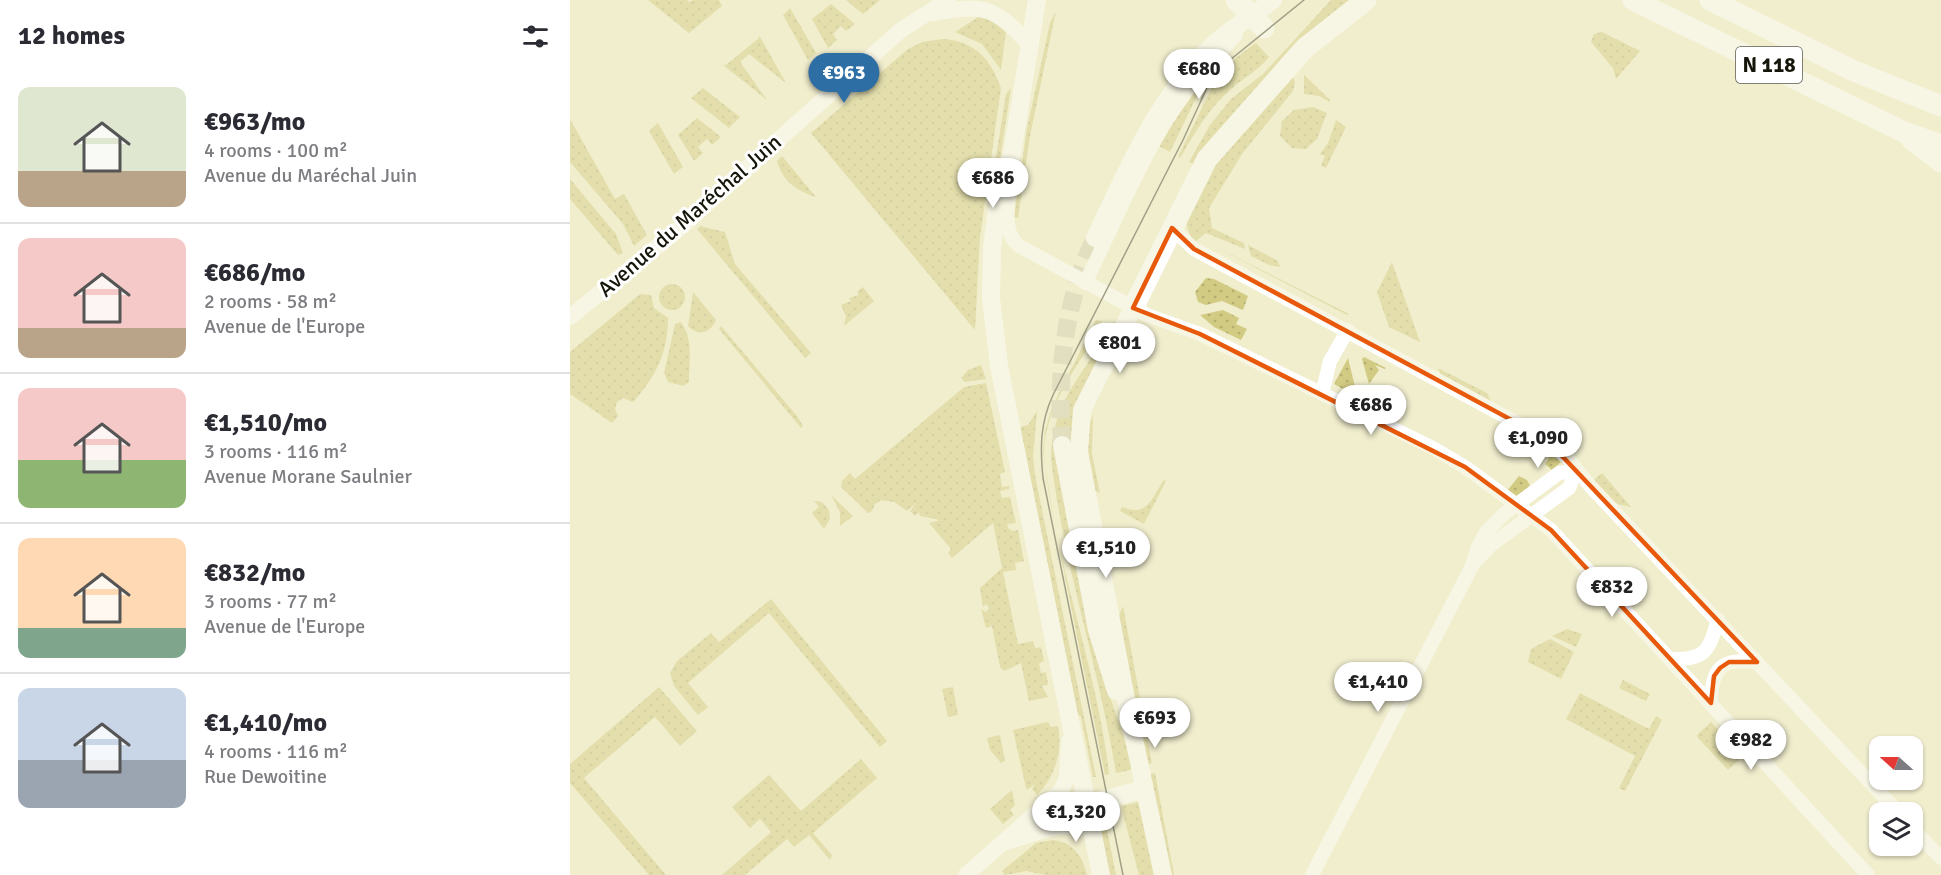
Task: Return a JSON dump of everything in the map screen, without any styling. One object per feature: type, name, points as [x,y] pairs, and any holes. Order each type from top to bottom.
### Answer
[{"type":"highway","points":[[1236,0],[1266,13]]},
{"type":"highway","points":[[1133,308],[1207,159],[1305,48],[1366,0]]},
{"type":"highway","name":"N 118","points":[[1632,0],[1904,132],[1941,145]]},
{"type":"highway","name":"N 118","points":[[1710,0],[1854,71],[1905,104],[1941,122]]},
{"type":"highway","points":[[1854,71],[1941,106]]},
{"type":"highway","points":[[1904,132],[1928,155],[1941,162]]},
{"type":"main road","points":[[1024,0],[1033,27]]},
{"type":"main road","points":[[1037,0],[1012,154],[997,209],[992,248],[994,333],[1072,727],[1093,802],[1092,828],[1101,875]]},
{"type":"main road","points":[[1095,238],[1155,118],[1191,68],[1223,42],[1266,13]]},
{"type":"main road","points":[[1133,308],[1082,410],[1079,431],[1080,463],[1163,875]]},
{"type":"main road","points":[[1062,445],[1097,630],[1111,679],[1130,720]]},
{"type":"main road","points":[[1093,802],[1137,791],[1144,786]]},
{"type":"street","name":"Avenue du Maréchal Juin","points":[[570,317],[680,228],[901,30],[940,5],[981,9],[1000,16],[1030,45]]},
{"type":"street","points":[[1085,283],[1169,118],[1223,42]]},
{"type":"street","points":[[1012,154],[1008,231],[1011,240],[1133,308],[1200,334],[1433,448],[1465,467],[1551,530],[1868,875]]},
{"type":"street","points":[[1172,228],[1194,249],[1348,330],[1396,360],[1545,438],[1567,457],[1576,471],[1889,802]]},
{"type":"street","points":[[1322,394],[1330,361],[1348,330]]},
{"type":"street","points":[[1312,875],[1472,566],[1486,532],[1515,505],[1558,473],[1576,471]]},
{"type":"street","points":[[1472,566],[1491,545],[1533,517],[1569,488],[1576,471]]},
{"type":"street","points":[[1670,659],[1694,658],[1705,653],[1712,644],[1718,620]]},
{"type":"street","points":[[1711,703],[1714,676],[1720,668],[1729,662],[1757,662]]},
{"type":"street","points":[[966,875],[1010,841],[1060,792],[1067,778],[1068,743],[1072,727]]},
{"type":"street","points":[[1010,841],[1057,813],[1093,802]]},
{"type":"street","points":[[1010,841],[1062,825],[1092,828]]},
{"type":"street","points":[[1923,839],[1941,858]]},
{"type":"street","points":[[1854,861],[1858,875]]},
{"type":"highlighted area","points":[[1172,228],[1194,249],[1545,438],[1757,662],[1729,662],[1720,668],[1714,676],[1711,703],[1551,530],[1465,467],[1200,334],[1133,308]]},
{"type":"shaded area","points":[[648,0],[687,0],[689,2],[719,0],[722,6],[689,33]]},
{"type":"shaded area","points":[[846,0],[880,0],[863,14]]},
{"type":"shaded area","points":[[1331,0],[1352,0],[1196,166],[1189,162],[1210,125],[1231,99],[1263,74]]},
{"type":"shaded area","points":[[831,4],[855,24],[846,31],[841,26],[833,34],[837,40],[828,48],[812,19]]},
{"type":"shaded area","points":[[790,8],[816,53],[808,60],[783,15]]},
{"type":"shaded area","points":[[1056,11],[1030,136],[1018,218],[1014,217],[1027,128],[1050,23]]},
{"type":"shaded area","points":[[983,14],[1006,31],[1001,70],[982,44],[955,32]]},
{"type":"shaded area","points":[[1602,32],[1640,51],[1616,79],[1613,68],[1591,42],[1594,34]]},
{"type":"shaded area","points":[[759,35],[786,83],[749,54],[740,62],[767,100],[723,65],[726,65],[759,38]]},
{"type":"shaded area","points":[[943,39],[964,43],[980,53],[992,68],[1001,88],[980,237],[975,330],[811,133],[908,49],[922,42]]},
{"type":"shaded area","points":[[1256,43],[1269,57],[1215,105],[1180,158],[1178,157],[1217,77],[1238,56]]},
{"type":"shaded area","points":[[1207,75],[1170,152],[1157,145]]},
{"type":"shaded area","points":[[1304,75],[1330,102],[1319,96],[1304,94]]},
{"type":"shaded area","points":[[1293,77],[1295,82],[1293,91],[1242,154],[1209,208],[1212,228],[1244,243],[1245,249],[1206,233],[1195,242],[1188,230],[1187,216],[1203,182],[1232,144]]},
{"type":"shaded area","points":[[703,88],[740,117],[729,128],[691,98]]},
{"type":"shaded area","points":[[1011,88],[992,212],[988,207],[1006,94]]},
{"type":"shaded area","points":[[1313,107],[1327,113],[1317,139],[1306,149],[1292,148],[1280,136],[1282,121],[1294,110]]},
{"type":"shaded area","points":[[697,118],[721,137],[712,145],[707,139],[698,147],[703,153],[694,161],[678,135]]},
{"type":"shaded area","points":[[570,119],[615,199],[624,194],[647,235],[634,246],[623,224],[570,162]]},
{"type":"shaded area","points":[[1336,120],[1346,127],[1326,168],[1321,165],[1325,156],[1320,154],[1328,143]]},
{"type":"shaded area","points":[[658,123],[683,167],[674,174],[649,131]]},
{"type":"shaded area","points":[[782,156],[816,197],[802,192],[786,179],[777,161]]},
{"type":"shaded area","points":[[570,179],[616,234],[623,253],[618,255],[570,199]]},
{"type":"shaded area","points":[[700,226],[725,232],[735,264],[811,353],[805,358],[697,229]]},
{"type":"shaded area","points":[[1204,241],[1349,314],[1347,315]]},
{"type":"shaded area","points":[[1248,245],[1278,261],[1280,267],[1269,265],[1251,256]]},
{"type":"shaded area","points":[[1392,262],[1420,342],[1389,327],[1377,292]]},
{"type":"shaded area","points":[[1206,278],[1214,279],[1248,296],[1243,310],[1222,301],[1206,305],[1198,302],[1195,292]]},
{"type":"shaded area","points":[[672,284],[681,288],[685,297],[681,306],[672,310],[663,306],[659,297],[663,288]]},
{"type":"shaded area","points":[[863,287],[874,301],[844,326],[846,316],[841,305],[851,301],[849,298],[859,295],[857,292]]},
{"type":"shaded area","points":[[693,292],[716,320],[708,331],[696,332],[688,326]]},
{"type":"shaded area","points":[[640,294],[651,295],[654,308],[668,318],[666,342],[659,363],[648,383],[633,402],[623,398],[617,402],[615,409],[618,416],[612,423],[570,394],[570,352]]},
{"type":"shaded area","points":[[1223,310],[1239,318],[1236,324],[1247,329],[1241,340],[1214,327],[1200,315]]},
{"type":"shaded area","points":[[1096,320],[1102,321],[1055,404],[1046,436],[1044,454],[1047,475],[1043,452],[1045,431],[1052,407]]},
{"type":"shaded area","points":[[681,322],[688,336],[690,351],[689,382],[683,386],[668,382],[664,373],[675,324]]},
{"type":"shaded area","points":[[1117,323],[1078,404],[1101,671],[1135,769],[1116,773],[1109,733],[1072,576],[1051,458],[1053,436],[1065,401],[1109,324]]},
{"type":"shaded area","points":[[721,326],[797,416],[803,426],[801,428],[719,329]]},
{"type":"shaded area","points":[[1364,357],[1386,368],[1375,365],[1379,370],[1369,384],[1362,359]]},
{"type":"shaded area","points":[[1348,358],[1357,395],[1356,396],[1334,384]]},
{"type":"shaded area","points":[[981,365],[986,379],[965,382],[961,378],[968,370]]},
{"type":"shaded area","points":[[1438,368],[1487,393],[1491,401],[1523,419],[1441,376]]},
{"type":"shaded area","points":[[986,383],[1005,472],[1000,474],[1002,487],[1009,486],[1009,489],[1000,491],[1002,498],[1010,497],[1016,523],[1007,524],[1012,531],[1018,530],[1024,561],[1015,563],[1016,570],[1003,572],[1018,644],[1033,641],[1035,648],[1041,647],[1044,661],[1039,663],[1041,673],[1046,672],[1048,685],[1042,686],[1048,697],[1029,701],[1021,663],[1004,671],[1000,667],[992,626],[986,628],[981,609],[986,612],[989,608],[986,604],[983,607],[980,588],[1002,568],[993,523],[952,558],[948,553],[951,549],[929,523],[940,520],[920,516],[919,512],[915,516],[910,511],[916,503],[907,511],[894,502],[881,500],[868,513],[841,487],[842,481],[850,473],[855,479],[964,387]]},
{"type":"shaded area","points":[[1037,411],[1033,457],[1035,475],[1096,777],[1093,777],[1081,717],[1075,713],[1016,428],[1028,425]]},
{"type":"shaded area","points":[[1093,415],[1092,454],[1100,493],[1092,489],[1086,432]]},
{"type":"shaded area","points":[[1529,438],[1561,462],[1552,470],[1545,464],[1549,458],[1543,453],[1532,454],[1521,443]]},
{"type":"shaded area","points":[[1602,473],[1631,507],[1617,504],[1594,480]]},
{"type":"shaded area","points":[[1519,476],[1527,480],[1530,486],[1516,497],[1507,491]]},
{"type":"shaded area","points":[[1164,480],[1166,481],[1144,524],[1120,511],[1122,507],[1131,510],[1144,508]]},
{"type":"shaded area","points":[[831,495],[853,516],[840,526],[840,512]]},
{"type":"shaded area","points":[[814,501],[822,502],[829,510],[830,519],[824,529],[812,513],[819,507]]},
{"type":"shaded area","points":[[1053,516],[1095,694],[1109,774],[1105,775],[1055,527]]},
{"type":"shaded area","points":[[771,599],[887,741],[880,747],[769,613],[688,683],[708,707],[698,715],[674,686],[670,673],[677,661],[711,633],[719,642]]},
{"type":"shaded area","points":[[1123,606],[1152,763],[1147,765],[1118,618]]},
{"type":"shaded area","points":[[1567,629],[1582,634],[1576,647],[1552,636]]},
{"type":"shaded area","points":[[1550,639],[1574,652],[1561,679],[1528,662],[1531,649]]},
{"type":"shaded area","points":[[1623,680],[1650,694],[1646,701],[1619,688]]},
{"type":"shaded area","points":[[659,687],[697,731],[680,746],[655,717],[584,778],[666,875],[649,875],[570,783],[570,764]]},
{"type":"shaded area","points":[[953,687],[958,715],[948,717],[942,689]]},
{"type":"shaded area","points":[[1580,693],[1649,729],[1656,716],[1662,720],[1625,791],[1619,788],[1635,756],[1566,719]]},
{"type":"shaded area","points":[[1048,722],[1051,727],[1058,726],[1058,754],[1049,780],[1037,795],[1032,789],[1035,784],[1027,790],[1026,788],[1013,730]]},
{"type":"shaded area","points":[[1711,722],[1743,756],[1728,770],[1698,738],[1697,735]]},
{"type":"shaded area","points":[[1000,735],[1005,761],[1001,763],[990,750],[987,738]]},
{"type":"shaded area","points":[[861,759],[877,778],[813,833],[832,855],[830,860],[809,835],[794,847],[787,839],[745,875],[722,875],[771,832],[760,819],[750,828],[732,807],[769,775],[801,811]]},
{"type":"shaded area","points":[[1155,773],[1174,875],[1168,875],[1148,775]]},
{"type":"shaded area","points":[[1012,790],[1015,805],[1010,810],[1014,815],[1003,824],[990,809]]},
{"type":"shaded area","points":[[1139,802],[1157,875],[1139,875],[1121,806]]},
{"type":"shaded area","points":[[1103,809],[1116,875],[1108,875],[1096,810]]},
{"type":"shaded area","points":[[1053,840],[1066,844],[1076,852],[1083,862],[1087,875],[1046,875],[1026,871],[1005,875],[1002,871],[1036,843]]},
{"type":"tunnel","points":[[1062,445],[1061,392],[1065,339],[1076,287],[1095,238]]},
{"type":"tram line","points":[[1123,875],[1043,478],[1041,456],[1043,426],[1053,395],[1183,140],[1210,81],[1225,64],[1304,0]]}]
